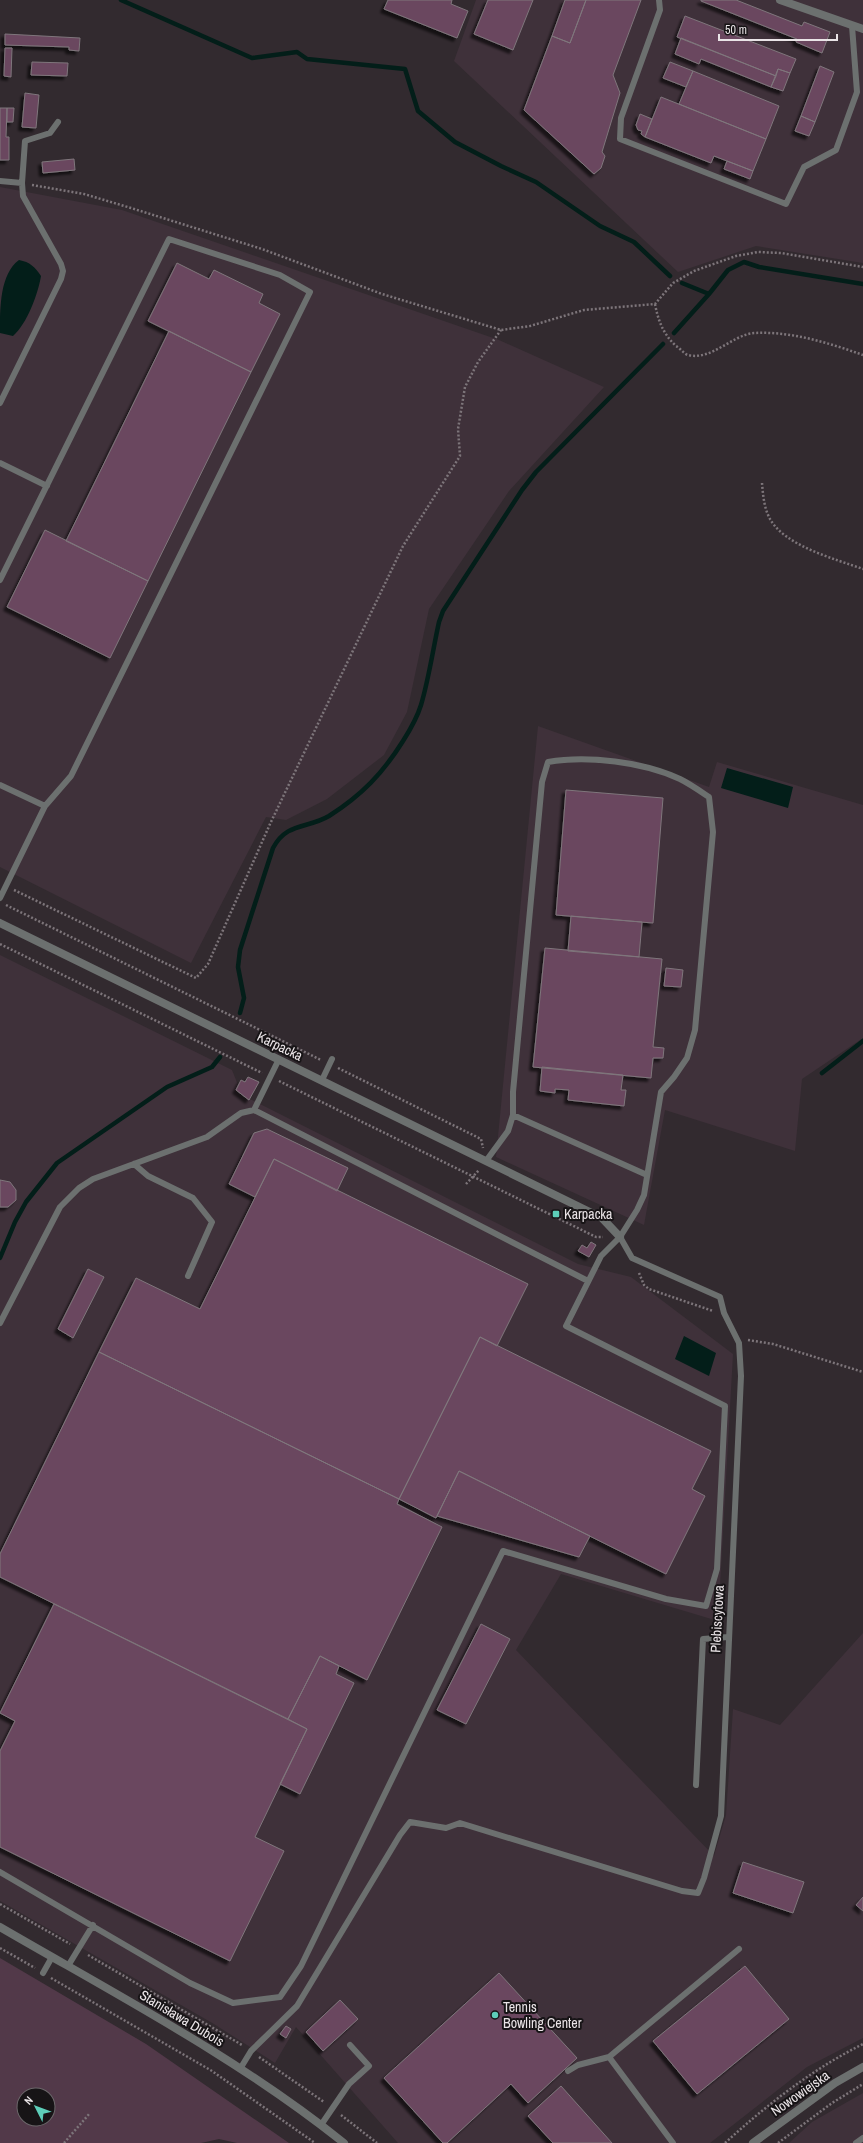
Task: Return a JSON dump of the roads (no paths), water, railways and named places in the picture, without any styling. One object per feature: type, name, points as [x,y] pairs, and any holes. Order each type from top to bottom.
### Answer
[{"type":"street","points":[[780,0],[863,30]]},
{"type":"street","name":"Karpacka","points":[[0,923],[602,1218],[620,1237]]},
{"type":"street","name":"Stanisława Dubois","points":[[0,1927],[240,2069],[321,2124],[344,2143]]},
{"type":"street","name":"Nowowiejska","points":[[753,2143],[835,2083],[863,2067]]},
{"type":"lane","points":[[659,0],[660,10],[621,118],[620,139],[786,204],[804,167],[836,150],[857,92],[852,26]]},
{"type":"lane","points":[[0,403],[61,279],[63,272],[61,264],[23,196],[22,183],[24,141],[50,133],[58,122]]},
{"type":"lane","points":[[0,181],[22,183]]},
{"type":"lane","points":[[0,580],[169,239],[280,275],[310,292],[71,776],[45,806],[0,898]]},
{"type":"lane","points":[[0,463],[47,486]]},
{"type":"lane","points":[[0,1872],[190,1983],[232,2003],[280,1997],[301,1966],[503,1551],[666,1599],[706,1606],[717,1569],[725,1406],[566,1326],[601,1256],[620,1237],[644,1196],[661,1092],[674,1077],[687,1058],[695,1030],[713,832],[709,797],[680,779],[636,764],[567,758],[548,762],[541,790],[513,1092],[513,1115],[508,1131],[486,1161]]},
{"type":"lane","points":[[0,785],[45,806]]},
{"type":"lane","points":[[254,1110],[279,1060]]},
{"type":"lane","points":[[322,1080],[331,1061]]},
{"type":"lane","points":[[0,1323],[60,1207],[79,1188],[93,1179],[207,1137],[241,1113],[254,1110],[588,1281]]},
{"type":"lane","points":[[513,1115],[647,1175]]},
{"type":"lane","points":[[134,1164],[148,1176],[193,1198],[212,1222],[188,1276]]},
{"type":"lane","name":"Karpacka","points":[[620,1237],[632,1258],[720,1297],[724,1313],[739,1343]]},
{"type":"lane","name":"Plebiscytowa","points":[[240,2069],[251,2051],[297,2006],[400,1835],[410,1822],[446,1828],[460,1823],[682,1890],[698,1893],[704,1878],[721,1816],[741,1376],[739,1343]]},
{"type":"lane","points":[[696,1785],[703,1639],[728,1637]]},
{"type":"lane","points":[[68,1966],[93,1925]]},
{"type":"lane","points":[[568,2071],[578,2065],[609,2057],[739,1949]]},
{"type":"lane","points":[[43,1973],[52,1957]]},
{"type":"lane","points":[[321,2124],[349,2084],[369,2066],[350,2045]]},
{"type":"lane","points":[[609,2057],[673,2143]]},
{"type":"lane","points":[[856,2143],[863,2138]]},
{"type":"waterway","points":[[121,0],[252,58],[297,52],[307,59],[405,69],[418,111],[455,142],[536,182],[600,226],[634,242],[670,276]]},
{"type":"waterway","points":[[682,283],[709,294],[728,270],[744,262],[759,267],[863,284]]},
{"type":"waterway","points":[[674,333],[709,294]]},
{"type":"waterway","points":[[240,1013],[244,998],[238,967],[240,950],[273,848],[279,840],[291,830],[321,820],[352,800],[371,783],[388,763],[408,733],[419,710],[424,695],[439,622],[443,611],[522,490],[536,472],[663,344]]},
{"type":"waterway","points":[[822,1073],[863,1041]]},
{"type":"waterway","points":[[0,1258],[15,1222],[26,1202],[57,1163],[167,1087],[212,1067],[220,1057]]},
{"type":"place","name":"Karpacka","points":[[556,1214]]},
{"type":"place","name":"Tennis Bowling Center","points":[[495,2015]]}]
